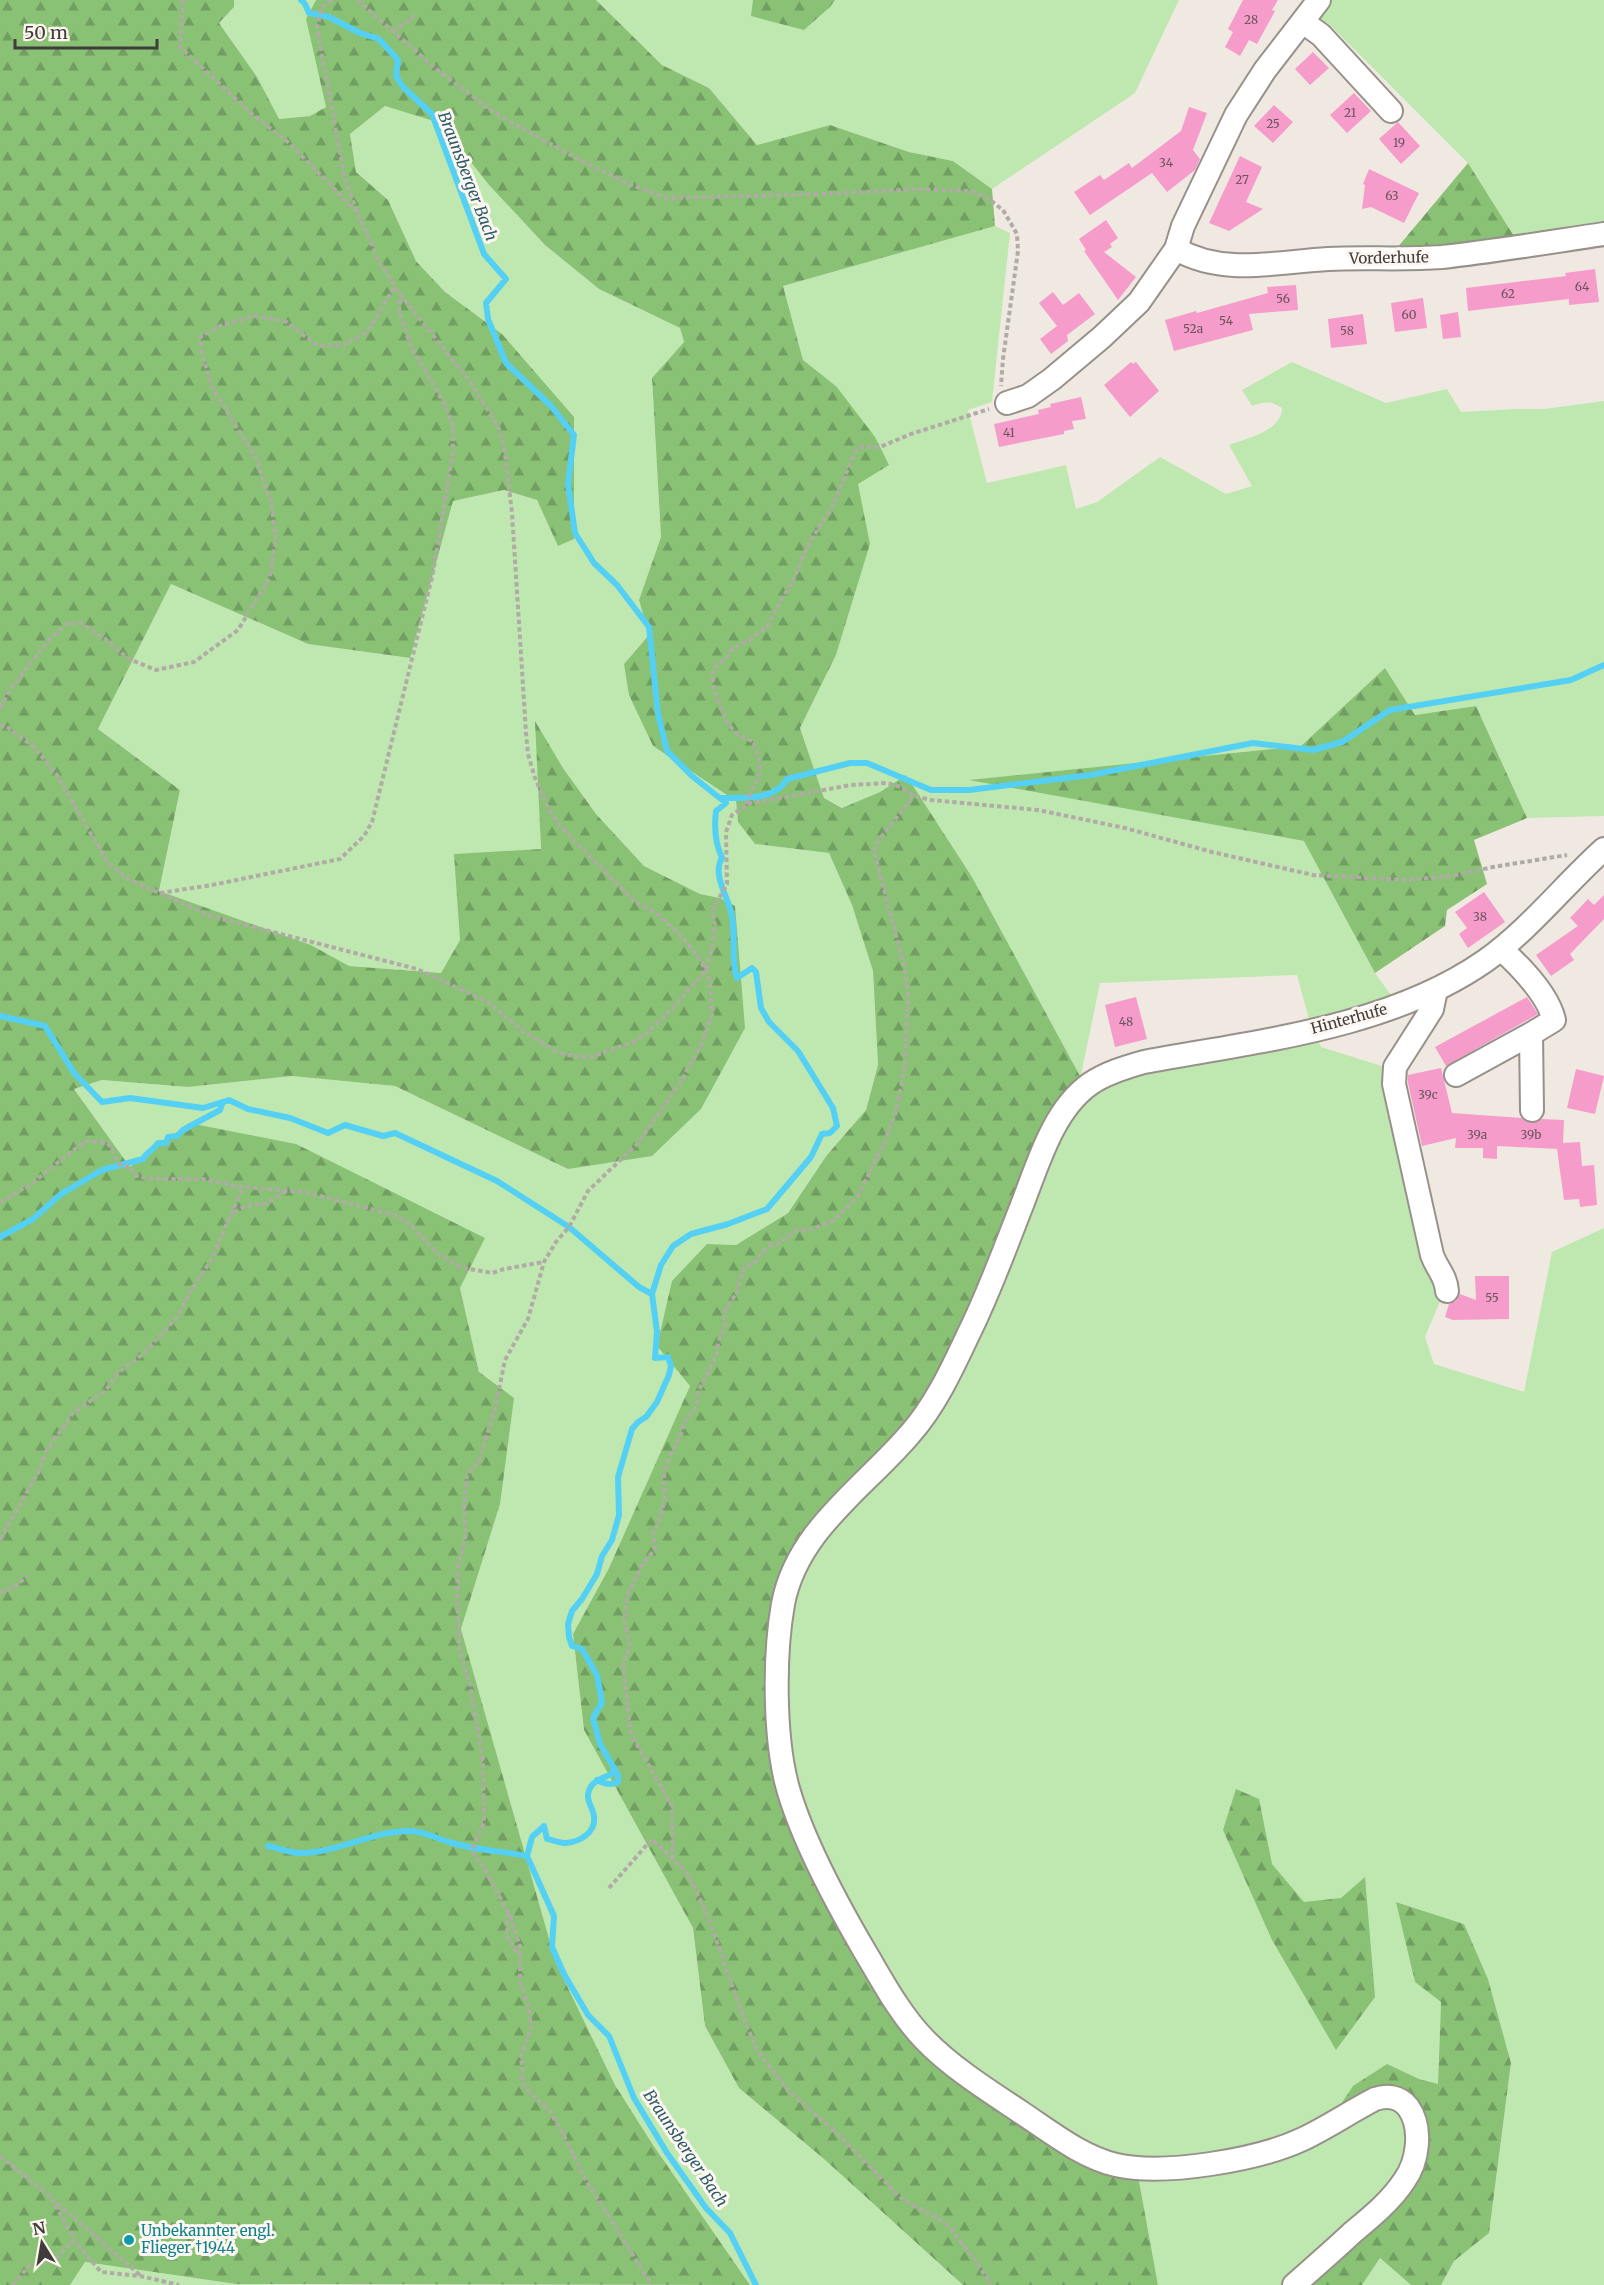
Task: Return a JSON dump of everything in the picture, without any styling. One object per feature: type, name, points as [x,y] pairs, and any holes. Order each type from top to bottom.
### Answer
[{"type":"street","points":[[1007,403],[1028,396],[1102,337],[1138,302],[1176,249],[1184,226],[1236,115],[1260,78],[1319,0]]},
{"type":"street","points":[[1303,22],[1321,35],[1391,111]]},
{"type":"street","name":"Vorderhufe","points":[[1176,249],[1202,260],[1239,266],[1359,257],[1399,260],[1604,234]]},
{"type":"street","name":"Hinterhufe","points":[[1294,2285],[1373,2216],[1405,2180],[1416,2149],[1417,2135],[1413,2120],[1404,2103],[1396,2098],[1384,2096],[1375,2099],[1300,2140],[1275,2150],[1175,2168],[1139,2168],[1116,2165],[1095,2158],[1053,2134],[945,2058],[911,2024],[879,1976],[833,1892],[794,1804],[786,1781],[780,1734],[778,1649],[784,1599],[796,1562],[816,1532],[885,1463],[914,1430],[932,1404],[969,1333],[1050,1137],[1061,1117],[1090,1084],[1114,1071],[1144,1062],[1359,1020],[1436,990],[1467,973],[1501,949],[1601,852]]},
{"type":"street","points":[[1456,1075],[1554,1020],[1552,1010],[1517,964],[1501,949]]},
{"type":"street","points":[[1436,990],[1432,1009],[1395,1067],[1394,1084],[1432,1255],[1436,1266],[1446,1278],[1447,1291]]},
{"type":"street","points":[[1531,1034],[1532,1110]]},
{"type":"path","points":[[183,0],[180,47],[252,114],[289,143],[357,212]]},
{"type":"path","points":[[332,0],[322,7],[317,28],[344,175],[357,212],[380,262],[400,294],[471,383],[494,418],[502,437],[512,513],[528,754],[535,778],[547,806],[560,826],[635,902],[655,912],[673,928],[691,947],[706,970],[710,983],[712,1015],[703,1041],[681,1081],[639,1142],[588,1191],[569,1227],[556,1242],[544,1262],[528,1319],[505,1360],[495,1408],[479,1461],[467,1474],[464,1507],[466,1535],[458,1566],[460,1652],[470,1685],[483,1762],[484,1822],[473,1848],[474,1856],[482,1864],[508,1912],[516,1929],[520,1946],[520,1982],[531,2018],[531,2029],[521,2054],[523,2083],[526,2090],[549,2110],[585,2179],[652,2285]]},
{"type":"path","points":[[357,0],[440,72],[495,113],[576,158],[631,185],[668,198],[918,189],[971,191],[986,197],[1003,210],[1017,234],[1018,250],[1000,384],[1007,403],[880,447],[861,447],[855,452],[833,505],[808,545],[794,578],[767,626],[749,641],[732,648],[725,660],[718,663],[712,675],[720,709],[728,724],[738,735],[753,741],[758,757],[760,771],[747,798],[747,804]]},
{"type":"path","points":[[393,32],[415,15]]},
{"type":"path","points":[[0,708],[11,688],[49,640],[66,624],[80,623],[105,639],[129,659],[156,670],[194,662],[238,630],[270,577],[276,539],[271,501],[258,461],[214,391],[202,355],[200,337],[222,325],[256,316],[285,321],[318,346],[343,345],[367,332],[395,286]]},
{"type":"path","points":[[159,893],[212,885],[340,859],[364,836],[372,822],[433,573],[453,452],[453,426],[444,403],[411,347],[399,312],[400,294]]},
{"type":"path","points":[[0,725],[6,726],[34,747],[57,775],[108,863],[128,879],[211,916],[417,969],[488,1002],[524,1032],[557,1052],[573,1056],[591,1057],[636,1041],[672,1009],[706,970],[715,925],[712,911],[728,884],[726,832],[732,815],[747,804],[851,785],[887,783],[900,787],[914,796],[931,800],[1038,810],[1114,825],[1313,875],[1406,880],[1451,876],[1493,867],[1601,852]]},
{"type":"path","points":[[673,1859],[672,1806],[630,1730],[623,1663],[630,1647],[625,1622],[629,1591],[643,1564],[655,1549],[653,1532],[659,1522],[665,1498],[664,1475],[669,1458],[682,1432],[684,1422],[696,1407],[698,1392],[719,1351],[718,1342],[724,1328],[724,1313],[737,1292],[744,1268],[756,1261],[768,1246],[778,1244],[797,1230],[812,1229],[833,1221],[858,1196],[895,1115],[904,1066],[908,1008],[905,970],[874,851],[878,841],[914,796]]},
{"type":"path","points":[[0,1202],[31,1184],[85,1140],[108,1143],[120,1166],[130,1167],[134,1175],[149,1179],[202,1179],[243,1187],[305,1192],[394,1215],[409,1223],[440,1256],[464,1268],[492,1273],[544,1262]]},
{"type":"path","points":[[0,1539],[39,1472],[46,1452],[73,1413],[106,1390],[118,1373],[143,1354],[178,1316],[190,1292],[210,1262],[222,1232],[234,1212],[243,1187]]},
{"type":"path","points":[[234,1212],[246,1206],[265,1204],[287,1191]]},
{"type":"path","points":[[0,1592],[12,1588],[28,1576]]},
{"type":"path","points":[[609,1888],[652,1839],[687,1873],[706,1911],[741,2011],[757,2049],[788,2090],[839,2135],[903,2200],[946,2223],[991,2285]]},
{"type":"path","points":[[508,1912],[507,1935],[520,1956]]},
{"type":"path","points":[[0,2156],[140,2276]]},
{"type":"path","points":[[54,2201],[74,2240],[101,2272],[140,2276],[179,2285]]},
{"type":"path","points":[[13,2285],[29,2266],[55,2259],[74,2240]]},
{"type":"green space","points":[[0,0],[234,0],[234,7],[219,23],[257,77],[279,119],[310,116],[326,107],[306,19],[316,0],[596,0],[662,65],[709,88],[757,145],[830,125],[909,152],[953,161],[992,189],[995,226],[783,286],[803,360],[836,386],[875,437],[889,465],[858,484],[870,544],[836,655],[800,728],[824,798],[842,808],[880,792],[906,775],[972,877],[1080,1076],[1052,1120],[964,1328],[920,1408],[775,1592],[784,1793],[910,2033],[1092,2165],[1139,2181],[1158,2285],[963,2285],[824,2159],[739,2088],[705,2026],[693,1928],[584,1730],[573,1634],[609,1568],[690,1386],[657,1346],[672,1281],[707,1244],[736,1245],[788,1213],[827,1155],[866,1110],[878,1065],[873,971],[852,905],[829,853],[755,844],[738,822],[736,801],[653,746],[629,695],[624,664],[649,635],[639,600],[661,537],[652,378],[684,342],[680,328],[599,289],[545,245],[489,185],[440,123],[385,106],[350,134],[356,172],[388,200],[416,261],[445,292],[502,334],[574,417],[574,539],[558,546],[537,500],[504,490],[453,501],[410,658],[308,644],[171,584],[98,729],[180,790],[159,891],[311,945],[349,966],[441,973],[460,940],[454,854],[541,849],[535,721],[563,768],[596,814],[644,866],[700,894],[720,898],[735,906],[745,1028],[701,1109],[652,1156],[568,1169],[395,1086],[292,1076],[188,1087],[102,1080],[74,1089],[130,1167],[189,1123],[296,1144],[485,1238],[460,1288],[479,1372],[514,1398],[500,1504],[461,1629],[556,1963],[615,2085],[653,2145],[750,2285],[236,2284],[85,2262],[70,2285],[0,2285]]},
{"type":"green space","points":[[234,0],[316,0],[306,19],[326,107],[310,116],[278,119],[257,77],[219,23],[234,7]]},
{"type":"green space","points":[[596,0],[1179,0],[1135,93],[992,189],[953,161],[909,152],[830,125],[757,145],[709,88],[662,65]]},
{"type":"green space","points":[[753,0],[835,0],[804,30],[751,16]]},
{"type":"green space","points":[[1326,0],[1604,0],[1604,232],[1517,241],[1468,163],[1328,23],[1315,20]]},
{"type":"green space","points":[[385,106],[440,123],[489,185],[545,245],[599,289],[680,328],[684,342],[652,378],[661,537],[639,600],[649,635],[624,664],[653,746],[736,801],[738,822],[755,844],[829,853],[852,905],[873,971],[878,1065],[866,1110],[827,1155],[788,1213],[736,1245],[707,1244],[657,1346],[690,1386],[609,1568],[573,1634],[584,1730],[693,1928],[705,2026],[739,2088],[824,2159],[963,2285],[750,2285],[653,2145],[615,2085],[556,1963],[461,1629],[500,1504],[479,1372],[460,1288],[485,1238],[189,1123],[130,1167],[74,1089],[102,1080],[188,1087],[292,1076],[395,1086],[568,1169],[720,898],[700,894],[644,866],[596,814],[563,768],[536,723],[541,850],[455,854],[460,940],[441,973],[349,966],[311,945],[159,892],[180,790],[98,729],[171,584],[308,644],[409,658],[453,501],[504,490],[537,500],[558,545],[502,334],[445,292],[416,261],[388,200],[356,172],[350,134]]},
{"type":"green space","points":[[1468,163],[1517,241],[1440,252],[1397,248]]},
{"type":"green space","points":[[995,226],[1010,233],[992,402],[968,410],[987,483],[1066,465],[1076,509],[1097,502],[1160,457],[1226,494],[1252,486],[1229,445],[1270,428],[1280,416],[1282,408],[1267,402],[1252,406],[1242,390],[1292,362],[1386,403],[1447,389],[1461,412],[1544,409],[1604,401],[1604,816],[1527,818],[1476,706],[1415,715],[1385,668],[1301,746],[972,780],[1305,841],[1375,973],[1394,999],[1310,1024],[1321,1047],[1385,1067],[1444,1292],[1425,1337],[1434,1364],[1524,1392],[1552,1252],[1604,1228],[1604,2285],[1441,2285],[1454,2261],[1489,2233],[1511,2063],[1488,1979],[1464,1924],[1397,1902],[1415,1982],[1441,2002],[1438,2085],[1419,2079],[1397,2088],[1428,2144],[1411,2193],[1308,2285],[1158,2285],[1139,2181],[1092,2165],[945,2068],[845,1931],[770,1697],[809,1528],[1080,1076],[972,877],[906,775],[880,792],[843,808],[824,798],[800,728],[836,655],[870,544],[836,386],[803,360],[783,286]],"holes":[[[1297,975],[1310,1023],[1133,1057],[1081,1075],[1100,983]]]},
{"type":"green space","points":[[1385,668],[1415,715],[1476,706],[1527,818],[1474,840],[1487,884],[1447,910],[1445,926],[1375,973],[1304,841],[969,780],[1301,746]]},
{"type":"green space","points":[[1236,1789],[1259,1799],[1272,1864],[1304,1902],[1341,1898],[1365,1877],[1375,1997],[1336,2050],[1272,1940],[1223,1830]]},
{"type":"green space","points":[[1396,1902],[1464,1924],[1488,1979],[1511,2063],[1489,2233],[1454,2261],[1441,2285],[1411,2285],[1380,2258],[1362,2285],[1308,2285],[1411,2193],[1428,2144],[1397,2089],[1339,2107],[1353,2086],[1387,2064],[1419,2079],[1438,2084],[1441,2002],[1415,1982]]},
{"type":"green space","points":[[1380,2258],[1411,2285],[1362,2285]]},
{"type":"green space","points":[[84,2262],[236,2284],[292,2285],[70,2285]]},
{"type":"building","points":[[1243,0],[1278,0],[1272,10],[1275,11],[1257,44],[1249,40],[1240,56],[1225,47],[1233,32],[1228,29]]},
{"type":"building","points":[[1313,52],[1329,68],[1310,85],[1295,69]]},
{"type":"building","points":[[1354,93],[1371,111],[1347,133],[1330,115]]},
{"type":"building","points":[[1274,105],[1293,122],[1273,143],[1254,126]]},
{"type":"building","points":[[1189,107],[1207,113],[1193,150],[1200,159],[1195,170],[1167,192],[1152,173],[1090,215],[1074,192],[1100,175],[1104,180],[1129,163],[1132,168],[1181,131]]},
{"type":"building","points":[[1398,122],[1420,146],[1401,164],[1379,139]]},
{"type":"building","points":[[1240,156],[1262,167],[1246,202],[1263,209],[1229,231],[1209,223]]},
{"type":"building","points":[[1369,169],[1419,193],[1404,223],[1371,207],[1362,209],[1365,185],[1363,184]]},
{"type":"building","points":[[1106,220],[1118,238],[1110,244],[1112,247],[1104,252],[1136,277],[1118,300],[1084,251],[1086,250],[1079,239]]},
{"type":"building","points":[[1595,269],[1599,302],[1569,305],[1569,299],[1468,311],[1466,288],[1566,276],[1565,273]]},
{"type":"building","points":[[1296,285],[1298,310],[1249,314],[1253,330],[1174,351],[1165,320],[1268,293],[1267,287]]},
{"type":"building","points":[[1053,292],[1063,305],[1079,293],[1095,314],[1067,335],[1068,341],[1051,354],[1040,339],[1057,326],[1039,303]]},
{"type":"building","points":[[1423,298],[1427,328],[1395,332],[1391,303]]},
{"type":"building","points":[[1458,312],[1461,337],[1443,339],[1440,315]]},
{"type":"building","points":[[1363,314],[1367,344],[1331,348],[1328,319]]},
{"type":"building","points":[[1131,362],[1133,364],[1136,362],[1159,391],[1130,417],[1104,385]]},
{"type":"building","points":[[1081,397],[1086,419],[1072,421],[1074,429],[1064,431],[1064,434],[999,447],[994,424],[1039,414],[1038,410],[1051,407],[1050,404]]},
{"type":"building","points":[[1484,892],[1505,922],[1468,948],[1459,934],[1467,928],[1455,912]]},
{"type":"building","points":[[1604,895],[1604,919],[1570,954],[1574,960],[1551,976],[1536,955],[1578,926],[1570,918],[1588,899],[1594,905]]},
{"type":"building","points":[[1136,997],[1147,1039],[1115,1047],[1105,1005]]},
{"type":"building","points":[[1527,997],[1538,1014],[1446,1066],[1435,1047]]},
{"type":"building","points":[[1441,1068],[1452,1113],[1522,1118],[1532,1123],[1541,1119],[1564,1120],[1563,1143],[1580,1142],[1582,1166],[1594,1165],[1597,1205],[1580,1207],[1579,1199],[1564,1200],[1557,1149],[1497,1146],[1497,1159],[1483,1158],[1483,1148],[1455,1148],[1456,1138],[1422,1146],[1408,1075]]},
{"type":"building","points":[[1576,1069],[1604,1076],[1595,1114],[1567,1108]]},
{"type":"building","points":[[1475,1276],[1509,1276],[1509,1319],[1453,1320],[1445,1317],[1449,1304],[1456,1301],[1460,1294],[1476,1300]]},
{"type":"waterway","name":"Braunsberger Bach","points":[[301,0],[309,13],[329,17],[360,33],[379,39],[398,60],[396,76],[403,87],[432,114],[484,254],[506,279],[486,303],[488,319],[506,363],[551,406],[574,435],[568,484],[575,533],[594,563],[617,585],[649,627],[658,714],[667,751],[692,776],[726,803],[716,811],[715,829],[722,858],[719,864],[719,878],[733,920],[734,962],[737,978],[752,968],[756,972],[761,1008],[769,1022],[798,1051],[833,1108],[837,1126],[830,1133],[822,1134],[811,1157],[767,1209],[728,1224],[691,1234],[673,1246],[661,1265],[652,1294],[657,1332],[655,1358],[668,1357],[671,1366],[669,1375],[657,1402],[646,1417],[632,1429],[618,1477],[619,1515],[612,1540],[602,1556],[597,1574],[572,1611],[568,1624],[572,1646],[582,1649],[597,1675],[602,1702],[593,1718],[600,1744],[618,1775],[618,1782],[613,1784],[597,1780]]},
{"type":"waterway","points":[[721,798],[766,795],[782,786],[787,779],[850,763],[867,763],[931,790],[969,790],[1090,775],[1253,743],[1313,750],[1342,742],[1390,710],[1571,680],[1604,665]]},
{"type":"waterway","points":[[0,1016],[45,1026],[74,1073],[102,1102],[130,1098],[203,1108],[229,1100],[248,1109],[290,1118],[328,1133],[345,1125],[383,1136],[395,1133],[497,1181],[569,1227],[639,1287],[652,1294]]},
{"type":"waterway","points":[[0,1237],[33,1219],[61,1194],[102,1170],[143,1159],[158,1143],[166,1143],[168,1137],[177,1136],[183,1130],[220,1110],[223,1102]]},
{"type":"waterway","name":"Braunsberger Bach","points":[[614,1768],[612,1774],[597,1781],[589,1791],[588,1798],[594,1817],[590,1832],[577,1841],[564,1843],[547,1839],[544,1826],[532,1837],[527,1856],[554,1916],[552,1947],[564,1974],[588,2015],[609,2036],[634,2098],[667,2153],[706,2208],[730,2233],[756,2285]]},
{"type":"waterway","points":[[268,1846],[296,1853],[314,1852],[382,1834],[414,1831],[468,1847],[527,1856]]},
{"type":"place","name":"Unbekannter engl. Flieger †1944","points":[[129,2240]]}]
